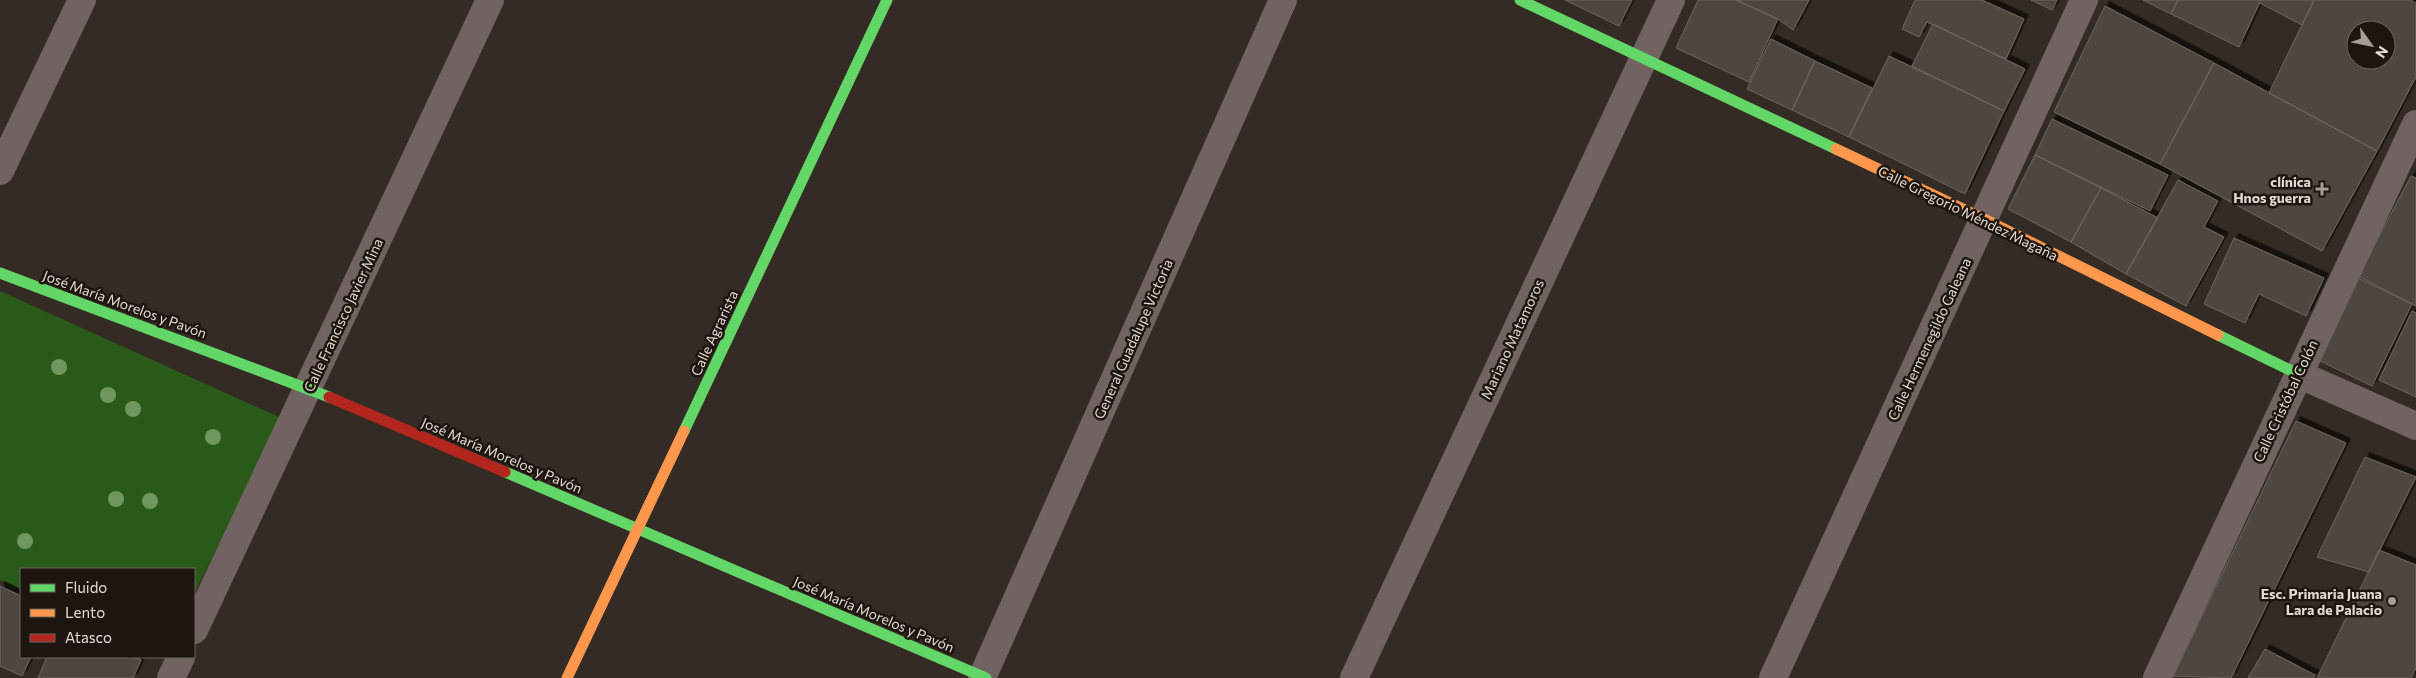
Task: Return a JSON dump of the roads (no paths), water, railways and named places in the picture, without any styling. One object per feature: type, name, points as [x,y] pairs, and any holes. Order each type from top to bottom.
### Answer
[{"type":"street","points":[[0,171],[82,0]]},
{"type":"street","name":"Calle Francisco Javier Mina","points":[[195,628],[490,0]]},
{"type":"street","name":"Calle Agrarista","points":[[567,678],[887,0]]},
{"type":"street","name":"General Guadalupe Victoria","points":[[984,678],[1284,0]]},
{"type":"street","name":"Calle Gregorio Méndez Magaña","points":[[1520,0],[1984,219],[2298,374],[2416,426]]},
{"type":"street","name":"Mariano Matamoros","points":[[1354,678],[1671,0]]},
{"type":"street","name":"Calle Hermenegildo Galeana","points":[[1773,678],[2084,0]]},
{"type":"street","name":"Calle Cristóbal Colón","points":[[2157,678],[2416,124]]},
{"type":"street","name":"José María Morelos y Pavón","points":[[0,273],[309,388],[984,678]]},
{"type":"street","points":[[171,678],[181,658]]},
{"type":"place","name":"clínica Hnos guerra","points":[[2322,189]]},
{"type":"place","name":"Esc. Primaria Juana Lara de Palacio","points":[[2392,601]]}]
